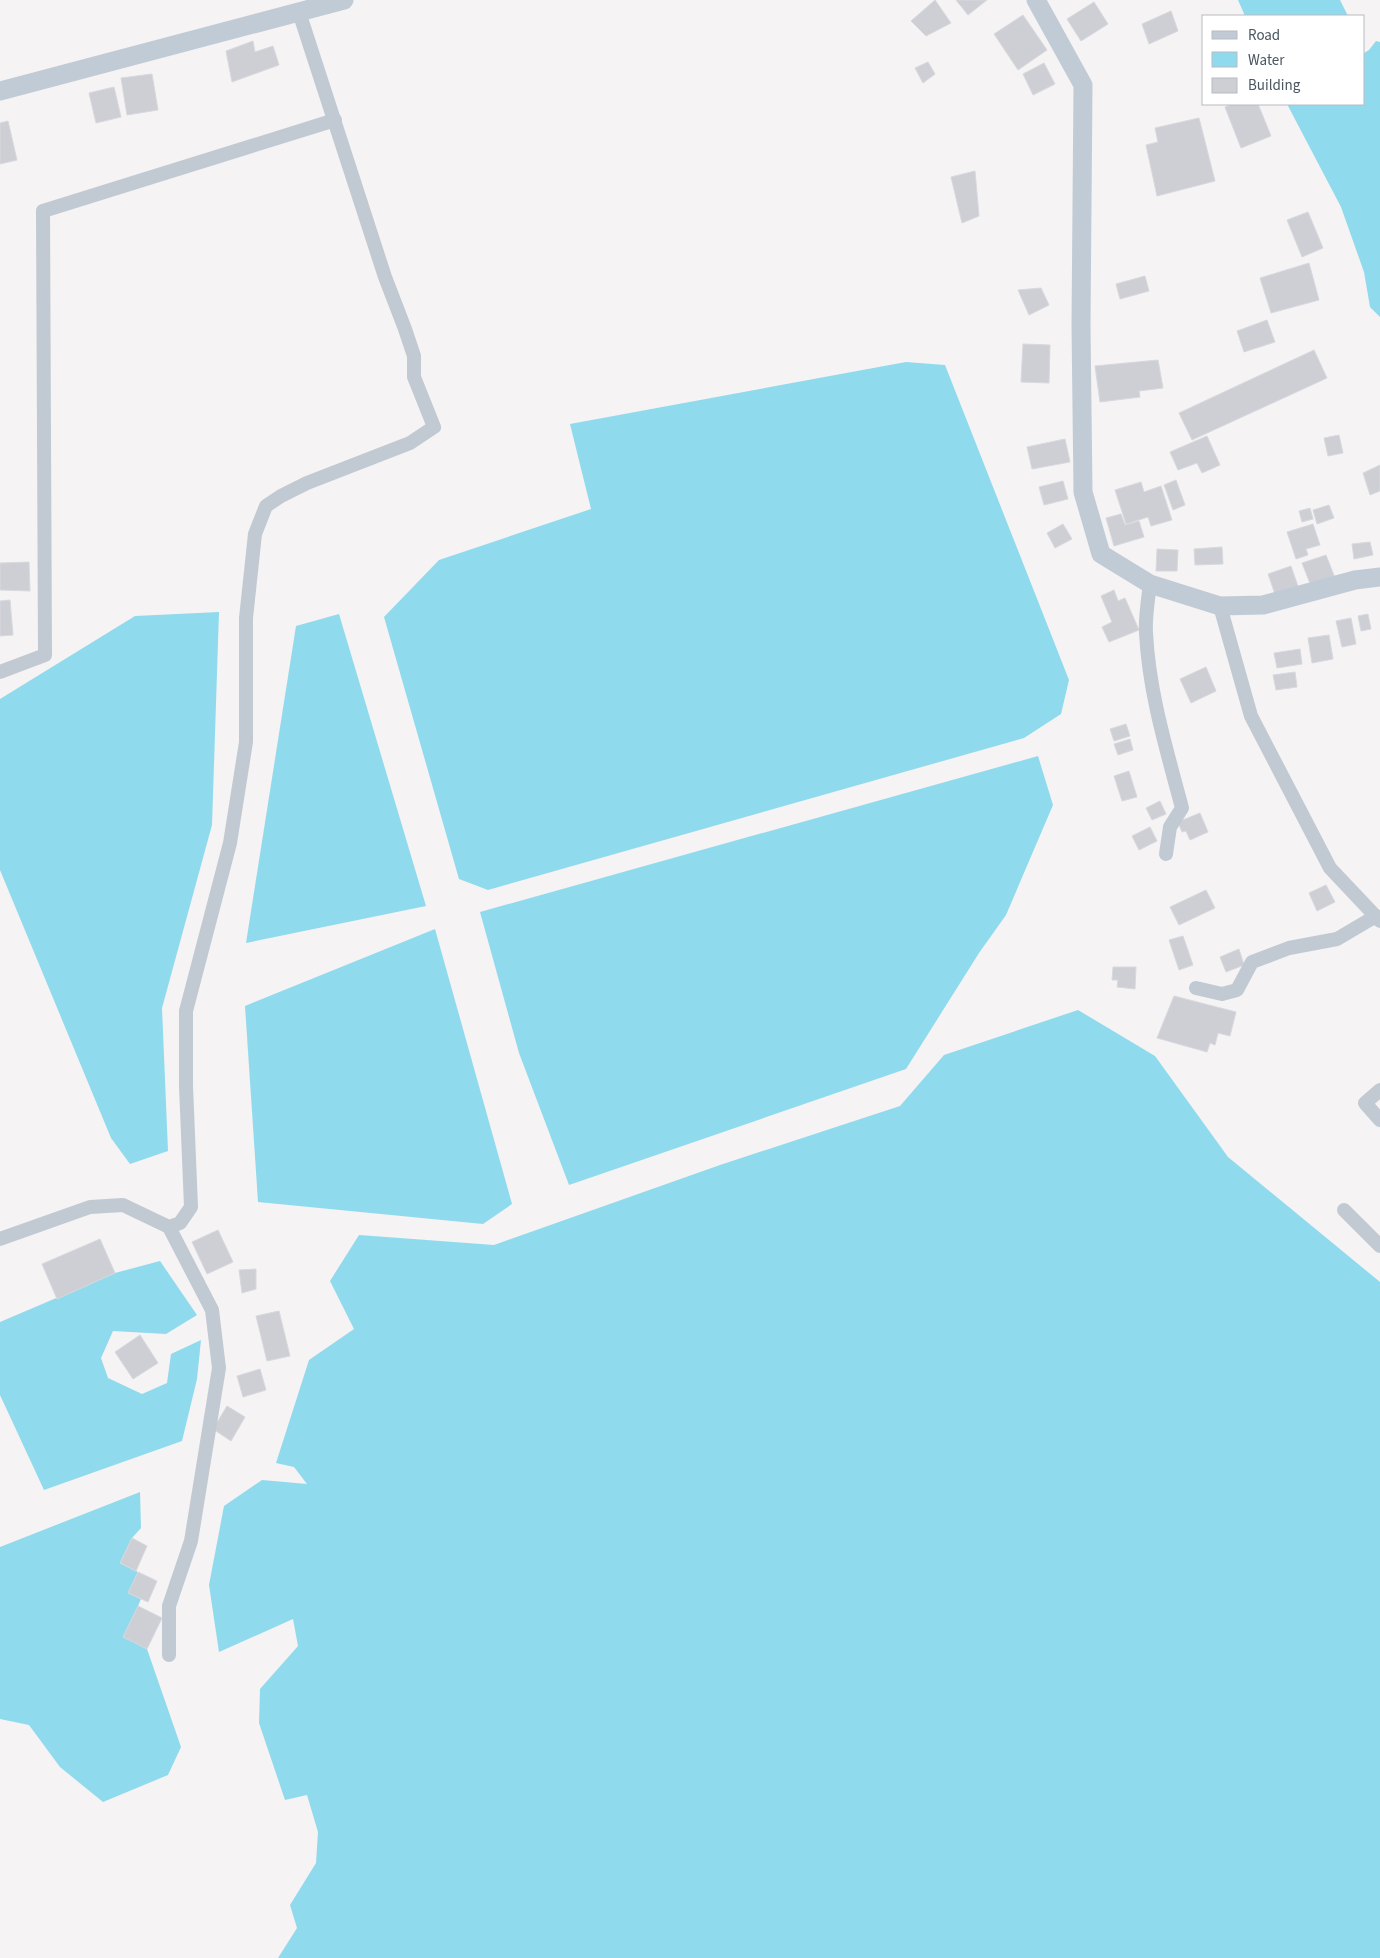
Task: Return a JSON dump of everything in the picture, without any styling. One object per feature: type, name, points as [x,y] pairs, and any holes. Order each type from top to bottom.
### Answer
[{"type":"street","points":[[0,91],[344,0]]},
{"type":"street","points":[[1036,0],[1083,85],[1081,325],[1083,492],[1100,554],[1150,584],[1220,606],[1263,605],[1355,580],[1380,576]]},
{"type":"street","points":[[168,1227],[180,1223],[192,1207],[186,1086],[186,1011],[230,843],[246,742],[246,618],[255,534],[266,506],[281,496],[307,483],[410,443],[434,427],[414,377],[414,356],[385,277],[299,12]]},
{"type":"street","points":[[0,672],[45,655],[43,211],[335,120]]},
{"type":"street","points":[[1150,584],[1146,631],[1150,678],[1182,808],[1170,827],[1166,854]]},
{"type":"street","points":[[1196,988],[1222,994],[1237,990],[1252,962],[1289,948],[1337,939],[1378,919],[1330,868],[1251,716],[1220,606]]},
{"type":"street","points":[[1380,1090],[1365,1103],[1380,1120]]},
{"type":"street","points":[[0,1239],[90,1207],[123,1205],[168,1227],[212,1310],[220,1368],[191,1541],[169,1606],[169,1655]]},
{"type":"street","points":[[1344,1210],[1380,1246]]},
{"type":"water","points":[[1238,0],[1340,0],[1348,15],[1245,15]]},
{"type":"water","points":[[1376,41],[1380,42],[1380,317],[1370,307],[1364,272],[1341,207],[1288,105],[1365,105],[1365,52]]},
{"type":"water","points":[[906,362],[945,365],[1069,680],[1061,714],[1024,738],[488,890],[459,879],[384,617],[439,560],[591,509],[570,424]]},
{"type":"water","points":[[219,612],[212,825],[162,1008],[168,1151],[130,1164],[111,1138],[0,870],[0,699],[135,616]]},
{"type":"water","points":[[339,614],[426,906],[246,943],[296,626]]},
{"type":"water","points":[[1038,756],[1053,805],[1006,915],[979,953],[906,1069],[569,1185],[519,1053],[480,912]]},
{"type":"water","points":[[435,929],[512,1204],[483,1224],[258,1202],[245,1006]]},
{"type":"water","points":[[1078,1010],[1155,1056],[1228,1157],[1380,1282],[1380,1958],[278,1958],[297,1928],[290,1905],[316,1863],[318,1832],[307,1795],[285,1800],[259,1723],[260,1689],[298,1646],[293,1619],[219,1652],[209,1585],[224,1506],[262,1480],[307,1484],[294,1467],[276,1463],[309,1360],[354,1329],[330,1281],[359,1235],[494,1245],[720,1165],[900,1106],[944,1055]]},
{"type":"water","points":[[160,1261],[197,1315],[166,1334],[113,1331],[101,1358],[108,1378],[142,1394],[167,1383],[171,1354],[201,1340],[197,1379],[182,1441],[44,1490],[0,1395],[0,1322],[115,1273]]},
{"type":"water","points":[[140,1492],[141,1528],[132,1538],[120,1563],[138,1572],[129,1593],[141,1599],[138,1606],[147,1649],[181,1747],[168,1775],[103,1802],[60,1767],[29,1725],[0,1719],[0,1547]]},
{"type":"building","points":[[935,0],[951,23],[926,36],[911,21]]},
{"type":"building","points":[[956,0],[987,0],[968,15]]},
{"type":"building","points":[[1094,2],[1108,24],[1081,41],[1067,19]]},
{"type":"building","points":[[1171,11],[1178,31],[1149,44],[1142,24]]},
{"type":"building","points":[[1023,15],[1047,50],[1018,70],[994,34]]},
{"type":"building","points":[[253,41],[255,52],[273,46],[279,65],[232,82],[226,51]]},
{"type":"building","points":[[928,62],[935,74],[923,83],[915,68]]},
{"type":"building","points":[[1044,63],[1055,84],[1033,95],[1023,74]]},
{"type":"building","points":[[152,74],[158,110],[127,115],[121,78]]},
{"type":"building","points":[[114,87],[121,117],[96,123],[89,93]]},
{"type":"building","points":[[1230,105],[1258,105],[1271,136],[1241,148],[1225,107]]},
{"type":"building","points":[[1199,118],[1215,181],[1157,196],[1146,145],[1158,142],[1155,128]]},
{"type":"building","points":[[8,121],[17,160],[0,164],[0,123]]},
{"type":"building","points":[[975,171],[979,216],[962,223],[951,177]]},
{"type":"building","points":[[1308,212],[1323,248],[1302,257],[1287,220]]},
{"type":"building","points":[[1309,263],[1319,300],[1271,313],[1260,278]]},
{"type":"building","points":[[1145,276],[1149,291],[1120,299],[1116,284]]},
{"type":"building","points":[[1041,288],[1049,305],[1029,315],[1018,290]]},
{"type":"building","points":[[1267,320],[1275,342],[1244,352],[1237,331]]},
{"type":"building","points":[[1023,344],[1050,345],[1049,383],[1021,382]]},
{"type":"building","points":[[1314,350],[1327,378],[1192,440],[1179,413]]},
{"type":"building","points":[[1158,360],[1163,388],[1139,391],[1140,397],[1100,402],[1095,366]]},
{"type":"building","points":[[1339,435],[1343,453],[1328,456],[1324,438]]},
{"type":"building","points":[[1207,436],[1220,465],[1202,473],[1197,463],[1178,470],[1170,452]]},
{"type":"building","points":[[1065,439],[1070,462],[1032,469],[1027,447]]},
{"type":"building","points":[[1380,465],[1380,491],[1370,495],[1363,473]]},
{"type":"building","points":[[1176,480],[1185,505],[1173,510],[1164,485]]},
{"type":"building","points":[[1063,481],[1068,499],[1044,505],[1039,487]]},
{"type":"building","points":[[1141,482],[1144,492],[1161,486],[1172,520],[1151,526],[1148,517],[1126,524],[1115,490]]},
{"type":"building","points":[[1329,505],[1334,518],[1317,524],[1313,510]]},
{"type":"building","points":[[1310,508],[1313,519],[1302,522],[1299,511]]},
{"type":"building","points":[[1121,514],[1125,525],[1139,521],[1144,537],[1114,546],[1106,518]]},
{"type":"building","points":[[1063,524],[1072,539],[1055,548],[1047,533]]},
{"type":"building","points":[[1313,524],[1320,545],[1306,549],[1308,555],[1296,559],[1287,532]]},
{"type":"building","points":[[1370,542],[1373,555],[1354,559],[1352,544]]},
{"type":"building","points":[[1222,547],[1223,564],[1195,565],[1194,549]]},
{"type":"building","points":[[1157,549],[1178,550],[1177,571],[1156,571]]},
{"type":"building","points":[[1326,555],[1335,578],[1311,586],[1302,563]]},
{"type":"building","points":[[29,562],[30,591],[0,590],[0,563]]},
{"type":"building","points":[[1291,566],[1300,592],[1277,600],[1268,574]]},
{"type":"building","points":[[1114,590],[1118,601],[1125,598],[1139,630],[1109,642],[1102,627],[1112,622],[1101,596]]},
{"type":"building","points":[[10,600],[13,635],[0,636],[0,601]]},
{"type":"building","points":[[1368,614],[1371,629],[1361,631],[1358,616]]},
{"type":"building","points":[[1351,618],[1356,644],[1342,647],[1336,621]]},
{"type":"building","points":[[1329,635],[1333,659],[1312,663],[1308,638]]},
{"type":"building","points":[[1300,649],[1302,664],[1277,668],[1274,653]]},
{"type":"building","points":[[1206,667],[1216,691],[1191,703],[1180,679]]},
{"type":"building","points":[[1295,672],[1297,687],[1276,690],[1273,675]]},
{"type":"building","points":[[1126,724],[1130,736],[1114,741],[1110,729]]},
{"type":"building","points":[[1130,739],[1133,750],[1118,755],[1114,744]]},
{"type":"building","points":[[1129,771],[1137,797],[1122,801],[1114,776]]},
{"type":"building","points":[[1160,801],[1166,814],[1152,820],[1146,808]]},
{"type":"building","points":[[1200,813],[1208,832],[1190,840],[1186,831],[1182,832],[1178,822]]},
{"type":"building","points":[[1150,827],[1157,841],[1139,850],[1132,836]]},
{"type":"building","points":[[1326,885],[1335,902],[1317,911],[1309,893]]},
{"type":"building","points":[[1206,890],[1215,908],[1179,925],[1170,907]]},
{"type":"building","points":[[1183,936],[1193,965],[1179,970],[1169,940]]},
{"type":"building","points":[[1239,949],[1244,965],[1226,972],[1220,957]]},
{"type":"building","points":[[1113,967],[1136,967],[1135,989],[1117,987],[1118,980],[1112,980]]},
{"type":"building","points":[[1174,996],[1236,1012],[1230,1036],[1218,1033],[1215,1045],[1210,1043],[1207,1052],[1157,1038]]},
{"type":"building","points":[[218,1230],[233,1262],[207,1274],[192,1242]]},
{"type":"building","points":[[100,1239],[115,1273],[57,1299],[42,1264]]},
{"type":"building","points":[[256,1269],[256,1289],[242,1293],[239,1270]]},
{"type":"building","points":[[279,1311],[290,1356],[267,1361],[256,1316]]},
{"type":"building","points":[[140,1335],[158,1363],[133,1379],[115,1352]]},
{"type":"building","points":[[260,1369],[266,1390],[243,1397],[237,1376]]},
{"type":"building","points":[[227,1406],[245,1417],[231,1441],[213,1429]]},
{"type":"building","points":[[132,1538],[147,1546],[136,1571],[120,1563]]},
{"type":"building","points":[[138,1572],[157,1581],[148,1602],[128,1593]]},
{"type":"building","points":[[138,1606],[162,1618],[147,1649],[123,1637]]}]
